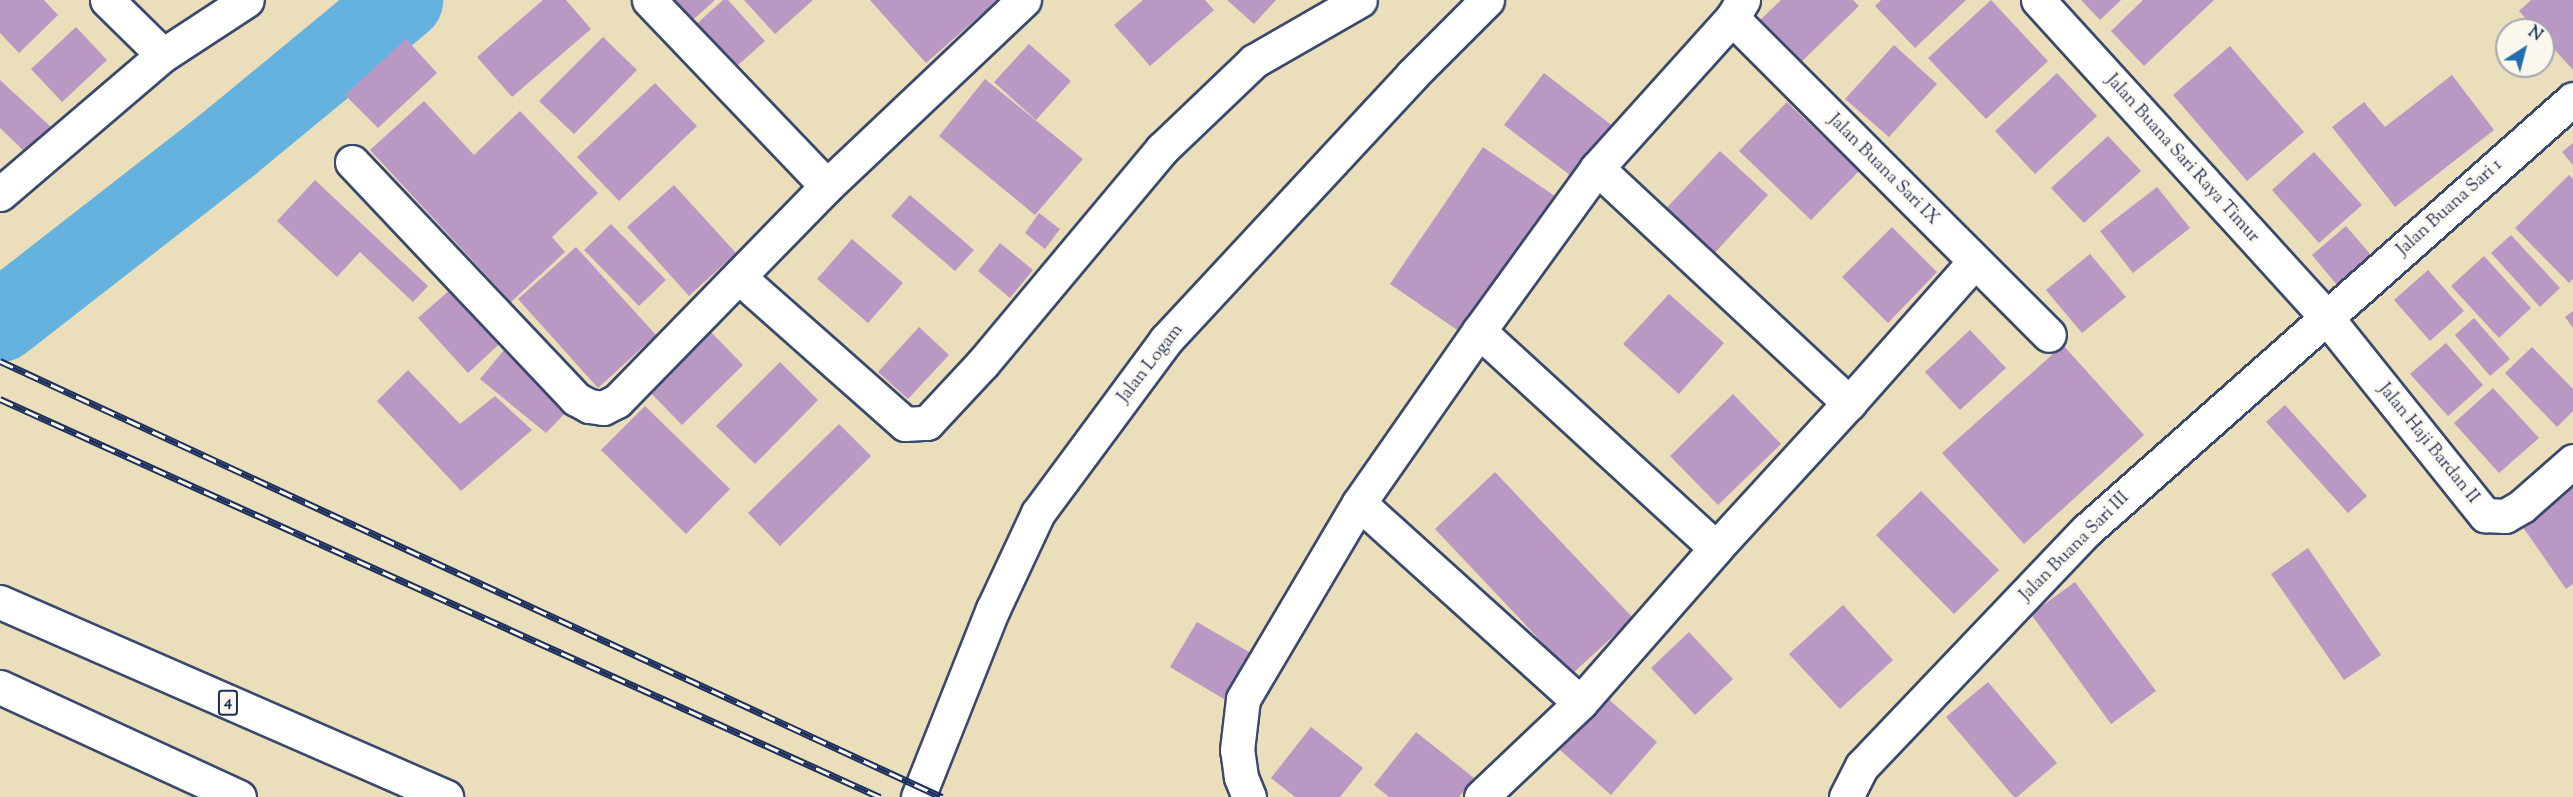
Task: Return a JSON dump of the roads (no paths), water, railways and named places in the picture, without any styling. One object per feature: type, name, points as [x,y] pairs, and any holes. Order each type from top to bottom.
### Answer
[{"type":"main road","points":[[107,0],[163,55]]},
{"type":"main road","points":[[0,194],[163,55],[247,0]]},
{"type":"main road","points":[[649,0],[827,186]]},
{"type":"main road","points":[[352,162],[576,399],[589,406],[603,408],[616,401],[740,278],[827,186],[1024,0]]},
{"type":"main road","points":[[740,278],[905,424],[927,423],[983,363],[1162,150],[1254,61],[1360,0]]},
{"type":"main road","name":"Jalan Logam","points":[[918,797],[993,609],[1038,513],[1166,340],[1412,75],[1487,0]]},
{"type":"main road","name":"Jalan Buana Sari Raya Timur","points":[[2038,0],[2327,318]]},
{"type":"main road","points":[[1249,797],[1241,777],[1237,750],[1243,699],[1359,504],[1479,331],[1597,168],[1738,9]]},
{"type":"main road","name":"Jalan Buana Sari IX","points":[[1738,9],[1974,262],[2049,335]]},
{"type":"main road","name":"Jalan Buana Sari 1","points":[[2327,318],[2573,99]]},
{"type":"main road","points":[[1597,168],[1849,404]]},
{"type":"main road","points":[[1481,797],[1580,703],[1716,548],[1849,404],[1974,262]]},
{"type":"main road","name":"Jalan Haji Bardan II","points":[[2327,318],[2485,514],[2505,516],[2514,511],[2573,461]]},
{"type":"main road","name":"Jalan Buana Sari III","points":[[1846,797],[1862,766],[2088,529],[2327,318]]},
{"type":"main road","points":[[1479,331],[1716,548]]},
{"type":"main road","points":[[1359,504],[1580,703]]},
{"type":"main road","name":"4","points":[[5,605],[446,797]]},
{"type":"main road","points":[[0,687],[239,797]]},
{"type":"waterway","points":[[0,321],[231,141],[402,0]]},
{"type":"railway","points":[[0,361],[942,797]]},
{"type":"railway","points":[[0,399],[880,797]]}]
